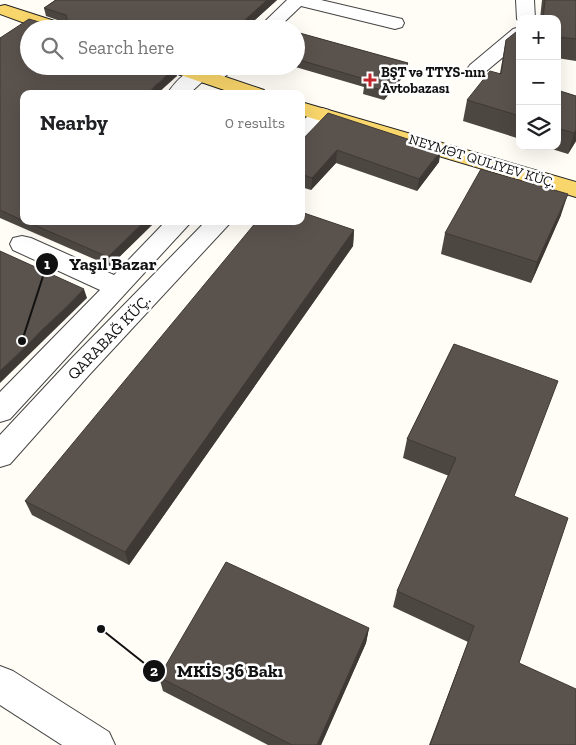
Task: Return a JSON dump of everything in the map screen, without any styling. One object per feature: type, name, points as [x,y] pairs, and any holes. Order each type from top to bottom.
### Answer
[{"type":"main road","points":[[2,12],[20,0]]},
{"type":"main road","points":[[2,12],[29,20]]},
{"type":"main road","points":[[215,75],[244,90]]},
{"type":"main road","name":"NEYMƏT QULIYEV KÜÇ.","points":[[312,111],[576,190]]},
{"type":"street","points":[[276,20],[298,0],[395,23]]},
{"type":"street","points":[[525,0],[526,15]]},
{"type":"street","points":[[476,69],[516,36]]},
{"type":"street","points":[[183,90],[208,75]]},
{"type":"street","points":[[305,126],[312,111]]},
{"type":"street","name":"QARABAĞ KÜÇ.","points":[[0,411],[176,225]]},
{"type":"street","name":"QARABAĞ KÜÇ.","points":[[0,455],[80,367],[216,225]]},
{"type":"street","points":[[22,244],[117,287]]},
{"type":"street","points":[[0,684],[96,745]]},
{"type":"building","points":[[56,0],[267,0],[245,20],[67,20],[66,15],[44,8]]},
{"type":"building","points":[[545,0],[576,0],[576,39],[561,37],[561,15],[543,15]]},
{"type":"building","points":[[20,25],[20,75],[167,75],[150,90],[20,90],[20,219],[0,210],[0,38]]},
{"type":"building","points":[[516,32],[516,115],[467,100],[490,71],[501,74],[506,40]]},
{"type":"building","points":[[305,34],[408,63],[385,91],[364,85],[368,80],[305,62]]},
{"type":"building","points":[[561,91],[576,96],[576,130],[574,133],[561,129]]},
{"type":"building","points":[[328,113],[441,150],[419,179],[337,150],[312,178],[305,175],[305,137]]},
{"type":"building","points":[[481,169],[568,194],[537,262],[445,233]]},
{"type":"building","points":[[305,213],[354,230],[125,552],[25,501],[254,225],[305,225]]},
{"type":"building","points":[[34,225],[141,225],[108,257]]},
{"type":"building","points":[[0,251],[84,289],[0,371]]},
{"type":"building","points":[[454,344],[558,381],[514,496],[568,518],[519,663],[576,689],[576,745],[430,745],[474,626],[397,591],[456,458],[407,439]]},
{"type":"building","points":[[226,562],[369,628],[317,745],[292,745],[159,677]]},
{"type":"place","name":"BŞT və TTYS-nın Avtobazası","points":[[370,80]]},
{"type":"place","name":"Yaşıl Bazar","points":[[22,341]]},
{"type":"place","name":"MKİS 36 Bakı","points":[[101,629]]}]
